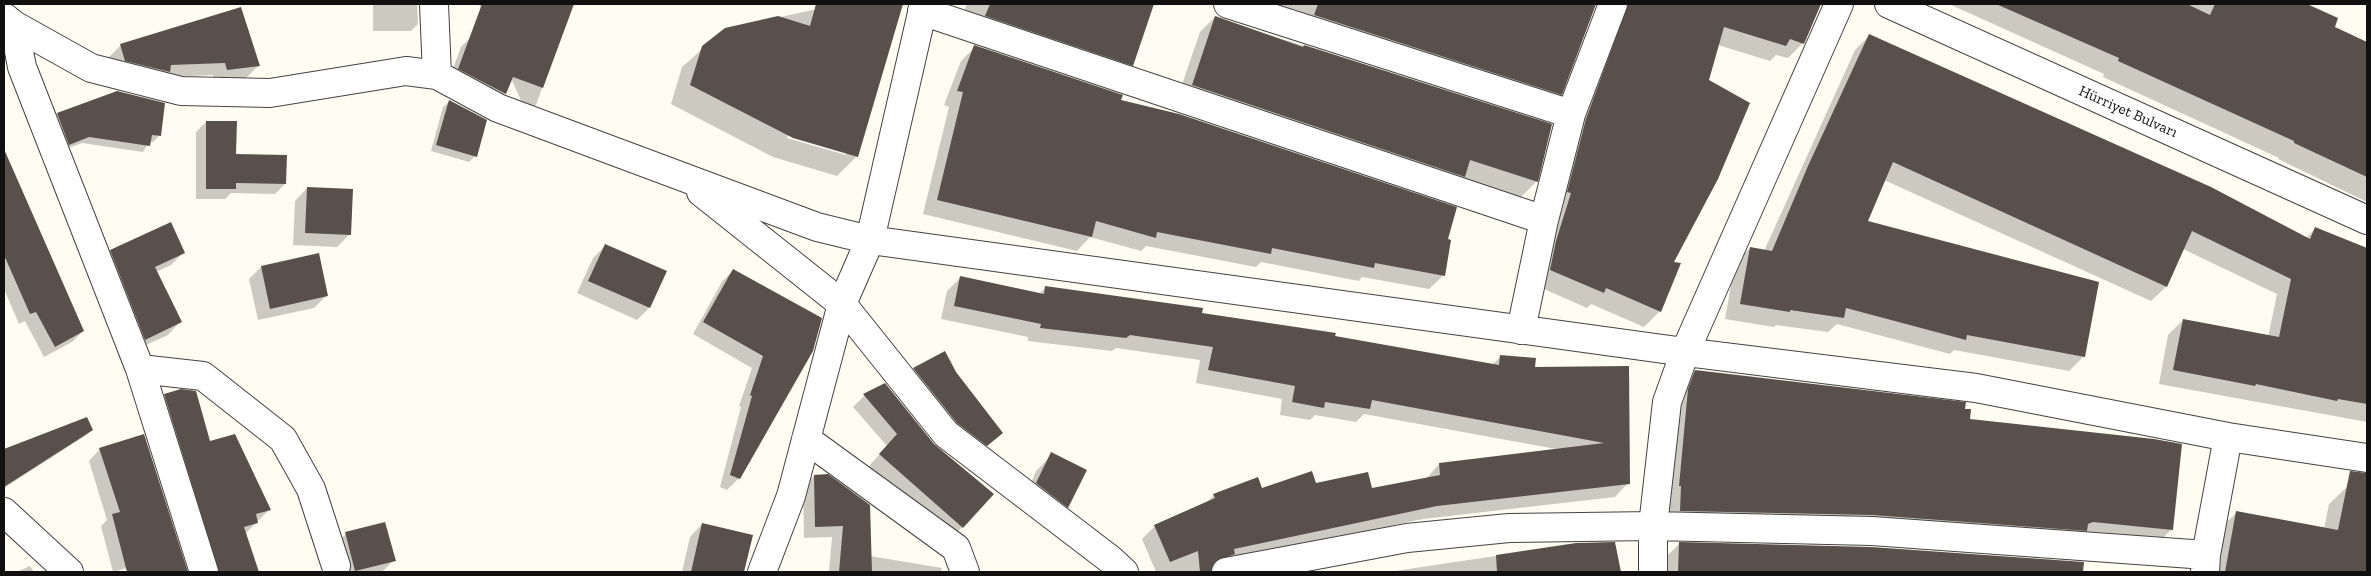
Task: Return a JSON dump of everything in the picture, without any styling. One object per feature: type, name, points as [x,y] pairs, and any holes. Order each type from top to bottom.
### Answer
[{"type":"street","points":[[434,4],[437,75]]},
{"type":"street","points":[[1228,4],[1572,114]]},
{"type":"street","points":[[1521,330],[1544,220],[1572,114],[1613,4]]},
{"type":"street","points":[[1652,572],[1652,526],[1666,402],[1685,352],[1839,4]]},
{"type":"street","name":"Hürriyet Bulvarı","points":[[1889,4],[2367,220]]},
{"type":"street","points":[[762,572],[791,496],[842,304],[870,240],[923,8],[1544,220]]},
{"type":"street","points":[[9,21],[91,68],[181,91],[270,93],[406,71],[437,75],[498,108],[817,227],[870,240],[1685,352],[1976,388],[2228,437],[2367,458]]},
{"type":"street","points":[[9,21],[22,67],[140,369],[204,572]]},
{"type":"street","points":[[680,176],[842,304],[946,434],[1111,560],[1124,572]]},
{"type":"street","points":[[140,369],[203,376],[283,439],[310,489],[336,566]]},
{"type":"street","points":[[1226,572],[1407,538],[1509,528],[1652,526],[1872,531],[2205,564],[2228,437]]},
{"type":"street","points":[[806,439],[956,548],[965,572]]},
{"type":"street","points":[[4,512],[69,572]]},
{"type":"building","points":[[482,4],[574,4],[543,88],[513,77],[506,94],[458,69]]},
{"type":"building","points":[[816,4],[903,4],[858,157],[793,138],[690,85],[702,46],[725,28],[778,16],[810,26]]},
{"type":"building","points":[[990,4],[1154,4],[1133,66],[985,16]]},
{"type":"building","points":[[1318,4],[1596,4],[1562,95],[1314,15]]},
{"type":"building","points":[[1628,4],[1821,4],[1804,44],[1790,39],[1786,46],[1724,27],[1709,80],[1750,103],[1718,179],[1674,262],[1681,263],[1661,312],[1606,288],[1604,293],[1550,270],[1556,241],[1571,193],[1567,192],[1586,119]]},
{"type":"building","points":[[1996,4],[2187,4],[2210,15],[2215,4],[2307,4],[2338,18],[2335,27],[2367,42],[2367,177],[2294,143],[2294,141],[2118,61],[2119,58]]},
{"type":"building","points":[[241,7],[260,66],[227,70],[225,63],[171,65],[170,72],[125,61],[120,44]]},
{"type":"building","points":[[1215,16],[1303,47],[1304,45],[1552,124],[1538,182],[1470,160],[1465,177],[1192,85]]},
{"type":"building","points":[[1869,34],[2211,187],[2310,239],[2315,227],[2367,248],[2367,404],[2338,399],[2337,401],[2256,384],[2255,386],[2173,370],[2183,319],[2279,337],[2291,279],[2192,231],[2167,287],[1893,162],[1868,221],[2099,282],[2085,357],[1967,335],[1966,340],[1846,308],[1844,318],[1740,304],[1750,247],[1772,251],[1808,166]]},
{"type":"building","points":[[974,45],[1123,95],[1121,100],[1179,114],[1457,207],[1448,239],[1451,240],[1445,276],[1375,263],[1374,268],[1272,248],[1271,254],[1157,232],[1156,238],[1096,221],[1092,237],[937,200],[963,92],[957,91]]},
{"type":"building","points":[[117,91],[165,103],[161,136],[152,135],[150,146],[89,137],[69,145],[57,113]]},
{"type":"building","points":[[449,100],[487,120],[477,157],[436,145]]},
{"type":"building","points":[[206,121],[237,121],[236,154],[287,155],[286,184],[236,183],[236,189],[206,189]]},
{"type":"building","points":[[4,149],[84,331],[55,347],[36,312],[30,314],[4,255]]},
{"type":"building","points":[[307,187],[353,189],[351,235],[305,233]]},
{"type":"building","points":[[171,222],[185,253],[155,267],[182,322],[145,340],[110,250]]},
{"type":"building","points":[[605,244],[667,271],[650,308],[588,281]]},
{"type":"building","points":[[319,253],[328,296],[270,309],[261,266]]},
{"type":"building","points":[[733,269],[822,318],[813,351],[740,479],[730,475],[752,396],[750,395],[763,356],[703,322]]},
{"type":"building","points":[[960,276],[1044,294],[1045,286],[1203,308],[1202,313],[1336,333],[1335,336],[1499,365],[1500,355],[1536,358],[1535,367],[1629,366],[1630,484],[1437,506],[1234,549],[1235,554],[1216,561],[1211,572],[1200,572],[1198,551],[1170,562],[1154,525],[1215,498],[1213,494],[1258,477],[1262,488],[1312,471],[1316,483],[1368,472],[1372,488],[1440,475],[1439,463],[1604,443],[1372,400],[1370,409],[1325,402],[1324,408],[1292,402],[1295,386],[1208,370],[1213,347],[1130,335],[1126,338],[1040,328],[1041,324],[954,306]]},
{"type":"building","points":[[945,351],[956,372],[1003,433],[987,446],[957,423],[913,368]]},
{"type":"building","points":[[1695,370],[1966,402],[1965,409],[1971,409],[1970,419],[2154,439],[2182,444],[2173,530],[2093,522],[2088,524],[2087,531],[1872,515],[1680,511],[1681,486],[1679,486],[1688,389]]},
{"type":"building","points":[[885,383],[934,444],[994,494],[963,528],[879,454],[897,434],[863,394]]},
{"type":"building","points":[[181,389],[196,391],[210,441],[235,434],[271,510],[256,514],[258,523],[244,527],[259,572],[219,572],[164,394]]},
{"type":"building","points":[[87,417],[93,430],[4,487],[4,449]]},
{"type":"building","points":[[144,434],[188,572],[127,572],[112,514],[120,512],[99,448]]},
{"type":"building","points":[[1051,452],[1087,470],[1068,508],[1036,483]]},
{"type":"building","points":[[2350,471],[2367,473],[2367,572],[2225,572],[2236,511],[2338,530]]},
{"type":"building","points":[[828,474],[870,505],[872,572],[839,572],[843,526],[815,527],[814,475]]},
{"type":"building","points":[[385,522],[396,561],[355,571],[345,532]]},
{"type":"building","points":[[702,523],[753,535],[744,572],[691,572]]},
{"type":"building","points":[[1615,542],[1621,572],[1497,572],[1496,555],[1576,543]]},
{"type":"building","points":[[1679,542],[1871,547],[2084,562],[2083,572],[1678,572]]}]
